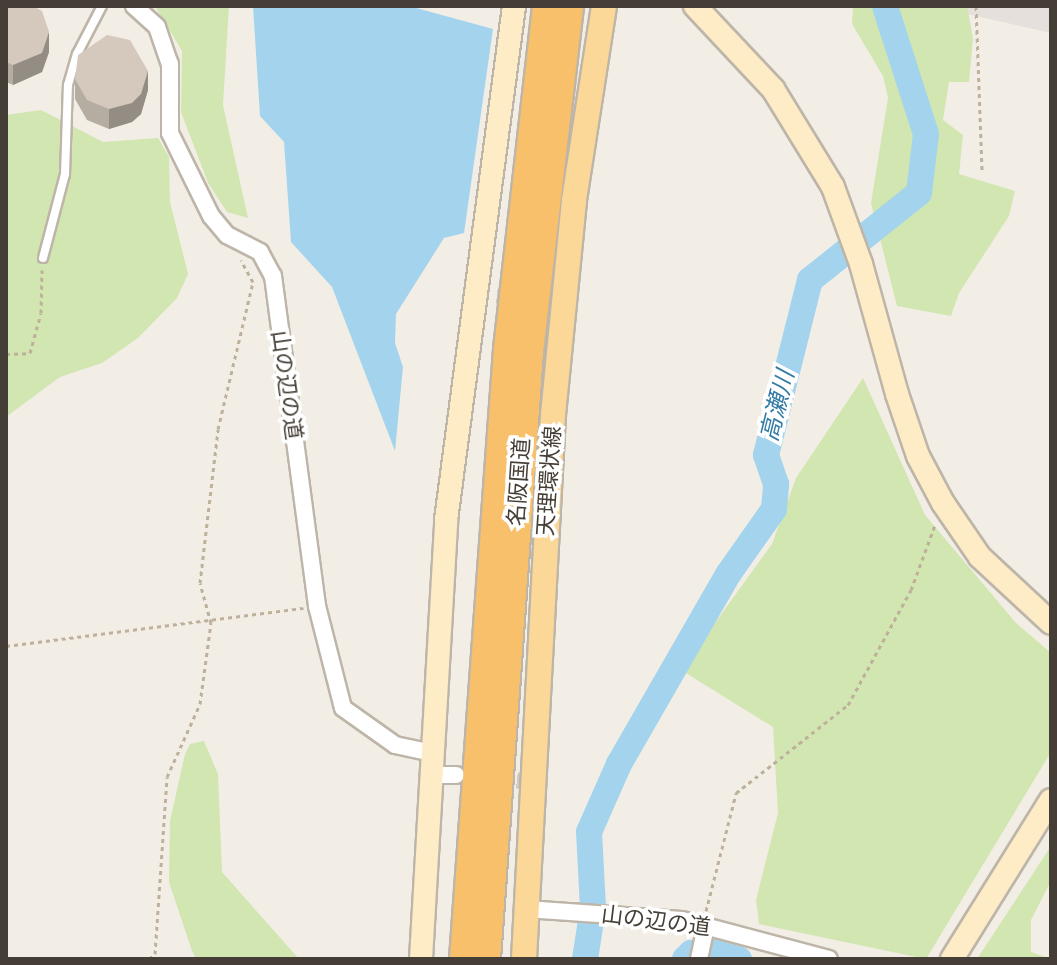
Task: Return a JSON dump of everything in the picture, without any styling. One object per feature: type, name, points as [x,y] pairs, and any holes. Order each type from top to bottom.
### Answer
[{"type":"highway","name":"名阪国道","points":[[464,959],[508,349],[547,6]]},
{"type":"highway","name":"名阪国道","points":[[486,959],[529,352],[569,6]]},
{"type":"main road","name":"天理環状線","points":[[524,959],[526,781],[553,415],[574,200],[604,6]]},
{"type":"street","points":[[134,6],[157,27],[170,64],[170,133],[227,235]]},
{"type":"street","points":[[421,959],[446,520],[514,6]]},
{"type":"street","points":[[695,6],[773,89],[833,187],[918,456],[943,503],[980,557],[1051,623]]},
{"type":"street","name":"山の辺の道","points":[[227,235],[260,252],[273,276],[317,606],[343,708],[395,745],[456,775]]},
{"type":"street","points":[[952,959],[1051,800]]},
{"type":"street","name":"山の辺の道","points":[[526,909],[706,925],[829,959]]},
{"type":"street","points":[[699,959],[706,925]]},
{"type":"lane","points":[[43,258],[65,174],[68,85],[102,6]]},
{"type":"path","points":[[976,6],[982,62],[982,170]]},
{"type":"path","points":[[149,959],[155,954],[167,777],[200,704],[211,623],[200,583],[218,429],[253,282],[227,235]]},
{"type":"path","points":[[6,354],[30,353],[41,313],[43,258]]},
{"type":"path","points":[[706,925],[736,793],[848,705],[911,590],[943,503]]},
{"type":"path","points":[[6,646],[211,623],[317,606]]},
{"type":"shaded area","points":[[967,6],[1051,6],[1051,33],[967,14]]},
{"type":"green space","points":[[155,6],[229,6],[223,105],[248,218],[227,212],[208,183],[181,112],[182,51]]},
{"type":"green space","points":[[853,6],[967,6],[973,38],[969,82],[949,82],[943,120],[963,135],[959,174],[1015,191],[1009,216],[959,293],[951,316],[897,306],[871,203],[888,98],[883,76],[852,24]]},
{"type":"green space","points":[[41,110],[103,142],[158,138],[169,157],[170,202],[188,274],[177,298],[138,338],[102,363],[60,377],[6,417],[6,115]]},
{"type":"green space","points":[[863,378],[925,515],[1016,623],[1051,653],[1051,752],[926,959],[759,924],[756,900],[778,813],[773,727],[681,670],[772,544],[796,478]]},
{"type":"green space","points":[[204,741],[218,774],[222,872],[299,959],[196,959],[192,951],[169,882],[170,821],[185,754],[190,744]]},
{"type":"green space","points":[[1051,846],[1051,881],[1031,920],[1031,952],[1051,959],[977,959]]},
{"type":"water","points":[[253,6],[409,6],[493,29],[464,233],[444,238],[396,314],[395,343],[403,367],[395,451],[332,287],[291,242],[284,142],[260,116]]},
{"type":"building","points":[[6,6],[33,6],[42,11],[49,32],[42,53],[13,65],[6,62]]},
{"type":"building","points":[[107,35],[130,40],[148,71],[141,94],[132,103],[109,109],[87,100],[75,79],[78,55]]},
{"type":"waterway","name":"高瀬川","points":[[585,959],[593,908],[589,832],[619,764],[729,573],[774,509],[776,484],[766,455],[810,280],[919,193],[926,134],[885,6]]},
{"type":"waterway","points":[[685,959],[691,953],[712,952],[739,959]]},
{"type":"tunnel","points":[[473,293],[519,298]]},
{"type":"tunnel","points":[[493,778],[520,781]]}]
